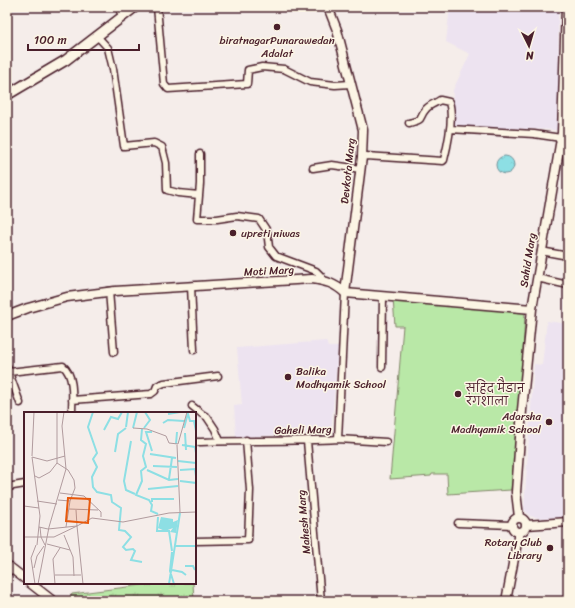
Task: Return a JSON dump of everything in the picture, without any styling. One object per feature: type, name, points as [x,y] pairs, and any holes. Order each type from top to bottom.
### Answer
[{"type":"main road","points":[[7,95],[66,60],[135,7]]},
{"type":"street","points":[[119,7],[122,16]]},
{"type":"street","points":[[157,7],[164,84],[168,89],[247,84],[248,70],[262,67],[284,69],[310,82],[335,85],[351,84]]},
{"type":"street","name":"Devkota Marg","points":[[328,7],[336,30],[363,130],[361,169],[345,293]]},
{"type":"street","name":"Sahid Marg","points":[[519,517],[516,492],[532,309],[566,101],[566,7]]},
{"type":"street","points":[[97,36],[108,48],[113,69],[124,146],[154,142],[162,147],[166,163],[167,190],[178,193],[199,195]]},
{"type":"street","points":[[362,157],[443,161],[446,154],[450,129],[449,102],[440,100],[427,108],[419,120],[409,123]]},
{"type":"street","points":[[450,129],[534,134],[561,138]]},
{"type":"street","points":[[200,154],[197,219],[217,219],[237,216],[259,219],[267,231],[269,247],[276,256],[316,271],[321,276],[323,281]]},
{"type":"street","points":[[313,168],[332,165],[361,169]]},
{"type":"street","points":[[541,251],[568,256]]},
{"type":"street","points":[[537,278],[568,285]]},
{"type":"street","name":"Moti Marg","points":[[7,316],[28,308],[67,297],[109,291],[312,280],[323,281],[338,286],[345,293],[532,309]]},
{"type":"street","points":[[191,286],[194,350]]},
{"type":"street","points":[[109,291],[114,352]]},
{"type":"street","name":"Gaheli Marg","points":[[196,442],[246,440],[307,441],[338,439],[345,293]]},
{"type":"street","points":[[382,296],[382,366]]},
{"type":"street","points":[[20,403],[8,369],[63,366],[67,370],[70,377],[72,412]]},
{"type":"street","points":[[72,400],[152,394],[157,386],[164,383],[218,376]]},
{"type":"street","points":[[192,406],[207,418],[215,428],[220,441]]},
{"type":"street","points":[[338,439],[386,442]]},
{"type":"street","points":[[196,541],[248,540],[250,490],[246,440]]},
{"type":"street","name":"Mahesh Marg","points":[[307,441],[321,601]]},
{"type":"street","points":[[7,487],[24,484]]},
{"type":"street","points":[[512,525],[513,521],[519,517],[526,521],[527,525]]},
{"type":"street","points":[[527,525],[568,522]]},
{"type":"street","points":[[458,523],[512,525]]},
{"type":"street","points":[[512,525],[513,528],[519,532]]},
{"type":"street","points":[[519,532],[523,531],[527,525]]},
{"type":"street","points":[[506,601],[519,532]]},
{"type":"street","points":[[7,566],[24,578]]},
{"type":"street","points":[[31,584],[53,601]]},
{"type":"shaded area","points":[[450,7],[558,7],[559,76],[557,130],[451,126],[453,90],[470,54],[446,42]]},
{"type":"shaded area","name":"Adarsha Madhyamik School","points":[[547,321],[568,324],[568,517],[540,518],[530,516],[524,510],[534,364],[542,365]]},
{"type":"shaded area","name":"Balika Madhyamik School","points":[[326,341],[328,347],[338,347],[331,433],[236,437],[234,406],[242,405],[237,348]]},
{"type":"green space","name":"सहिद मैडान रंगशाला","points":[[393,298],[525,312],[518,422],[511,490],[448,494],[447,474],[432,474],[431,476],[390,479],[403,326],[395,326]]},
{"type":"green space","points":[[151,584],[193,584],[194,601],[68,601],[72,594]]},
{"type":"water","points":[[505,156],[509,157],[513,161],[513,169],[509,173],[505,174],[501,173],[497,169],[496,165],[497,161],[501,157]]},
{"type":"place","name":"biratnagarPunarawedan Adalat","points":[[277,27]]},
{"type":"place","name":"upreti niwas","points":[[233,233]]},
{"type":"place","name":"Balika Madhyamik School","points":[[288,377]]},
{"type":"place","name":"सहिद मैडान रंगशाला","points":[[458,394]]},
{"type":"place","name":"Adarsha Madhyamik School","points":[[549,422]]},
{"type":"place","name":"Rotary Club Library","points":[[550,548]]}]
